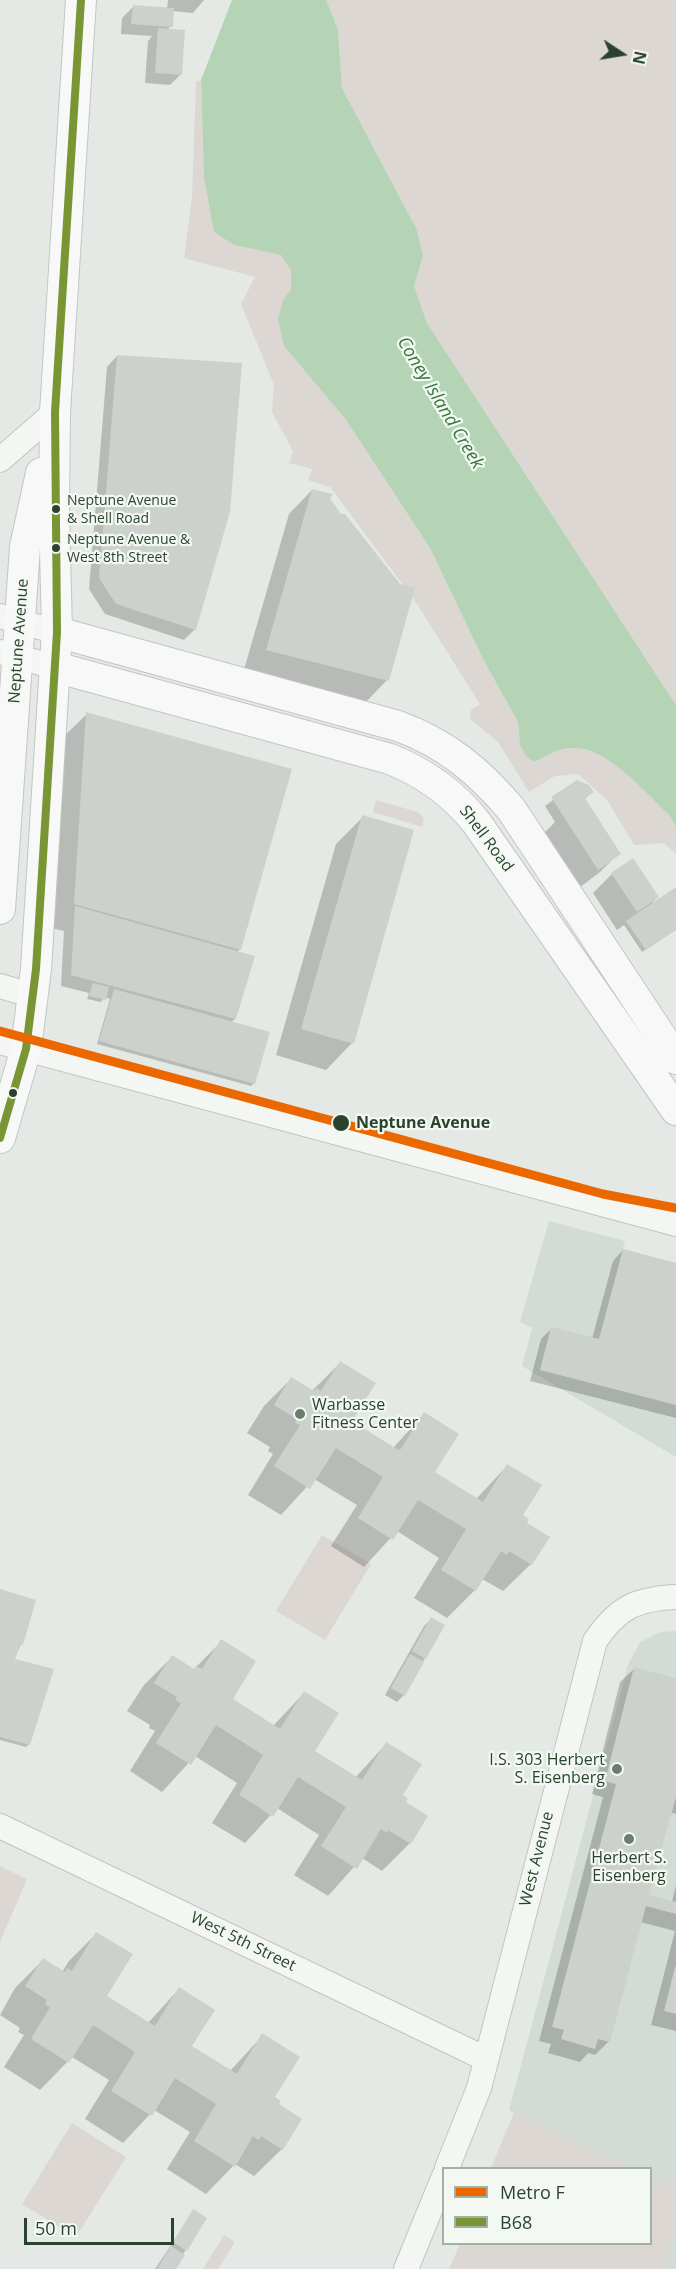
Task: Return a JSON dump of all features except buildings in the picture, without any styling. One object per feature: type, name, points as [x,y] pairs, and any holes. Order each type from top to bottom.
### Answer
[{"type":"main road","name":"Neptune Avenue","points":[[0,1138],[13,1045],[34,996],[57,632],[54,510],[55,412],[81,0]]},
{"type":"main road","name":"Neptune Avenue","points":[[0,909],[10,619],[55,412]]},
{"type":"main road","points":[[57,632],[398,726],[419,734],[464,760],[487,781],[511,809],[676,1059]]},
{"type":"main road","name":"Shell Road","points":[[55,667],[390,759],[410,767],[441,787],[476,822],[676,1110]]},
{"type":"street","points":[[0,460],[55,412]]},
{"type":"street","points":[[10,619],[57,632]]},
{"type":"street","points":[[9,655],[55,667]]},
{"type":"street","points":[[0,987],[34,996]]},
{"type":"street","points":[[13,1045],[676,1224]]},
{"type":"street","name":"West Avenue","points":[[448,2167],[479,2088],[595,1641],[607,1623],[622,1610],[646,1600],[676,1597]]},
{"type":"street","name":"West 5th Street","points":[[0,1826],[486,2059]]},
{"type":"street","points":[[406,2269],[442,2181]]},
{"type":"shaded area","points":[[326,0],[676,0],[676,705],[427,323],[414,286],[423,256],[417,230],[342,88],[338,29]]},
{"type":"shaded area","points":[[201,80],[204,177],[234,245],[282,255],[291,270],[291,289],[283,300],[284,346],[346,420],[430,548],[484,661],[518,722],[520,745],[534,762],[558,751],[573,748],[586,749],[612,763],[638,784],[670,816],[676,827],[676,854],[664,843],[634,845],[607,800],[578,774],[555,776],[529,792],[498,742],[470,719],[471,710],[480,704],[415,601],[330,487],[308,480],[312,469],[289,463],[293,451],[272,412],[274,385],[241,304],[255,277],[184,258],[192,197],[196,82]]},
{"type":"shaded area","points":[[376,800],[418,812],[424,818],[422,827],[373,812]]},
{"type":"shaded area","points":[[549,1221],[625,1241],[623,1249],[676,1263],[676,1457],[522,1366],[532,1328],[520,1322]]},
{"type":"shaded area","points":[[322,1535],[371,1564],[325,1640],[276,1611]]},
{"type":"shaded area","name":"Herbert S. Eisenberg","points":[[676,1631],[676,2269],[449,2269],[652,2245],[652,2167],[491,2167],[514,2113],[509,2110],[628,1665],[640,1642],[661,1632]]},
{"type":"shaded area","points":[[0,1866],[27,1879],[0,1942]]},
{"type":"shaded area","points":[[514,2113],[630,2167],[491,2167]]},
{"type":"shaded area","points":[[72,2123],[126,2157],[76,2237],[22,2204]]},
{"type":"shaded area","points":[[652,2177],[676,2189],[676,2232],[661,2269],[449,2269],[460,2245],[652,2245]]},
{"type":"shaded area","points":[[224,2235],[235,2242],[218,2269],[203,2269]]},
{"type":"water","name":"Coney Island Creek","points":[[232,0],[326,0],[338,29],[342,88],[417,230],[423,256],[414,286],[427,323],[676,705],[676,827],[670,816],[638,784],[599,755],[586,749],[568,748],[534,762],[526,756],[520,745],[518,722],[484,661],[430,548],[346,420],[284,346],[278,319],[283,300],[291,289],[291,270],[281,255],[234,245],[214,232],[204,177],[201,80]]},
{"type":"metro line","name":"F","points":[[0,1031],[603,1194],[676,1208]]},
{"type":"transit line","name":"B68","points":[[0,1138],[26,1049],[36,969],[57,632],[55,412],[81,0]]},
{"type":"place","name":"Neptune Avenue & Shell Road","points":[[56,509]]},
{"type":"place","name":"Neptune Avenue & West 8th Street","points":[[56,548]]},
{"type":"place","name":"Neptune Avenue","points":[[341,1123]]},
{"type":"place","name":"Warbasse Fitness Center","points":[[300,1414]]},
{"type":"place","name":"I.S. 303 Herbert S. Eisenberg","points":[[617,1769]]},
{"type":"place","name":"Herbert S. Eisenberg","points":[[629,1839]]}]
